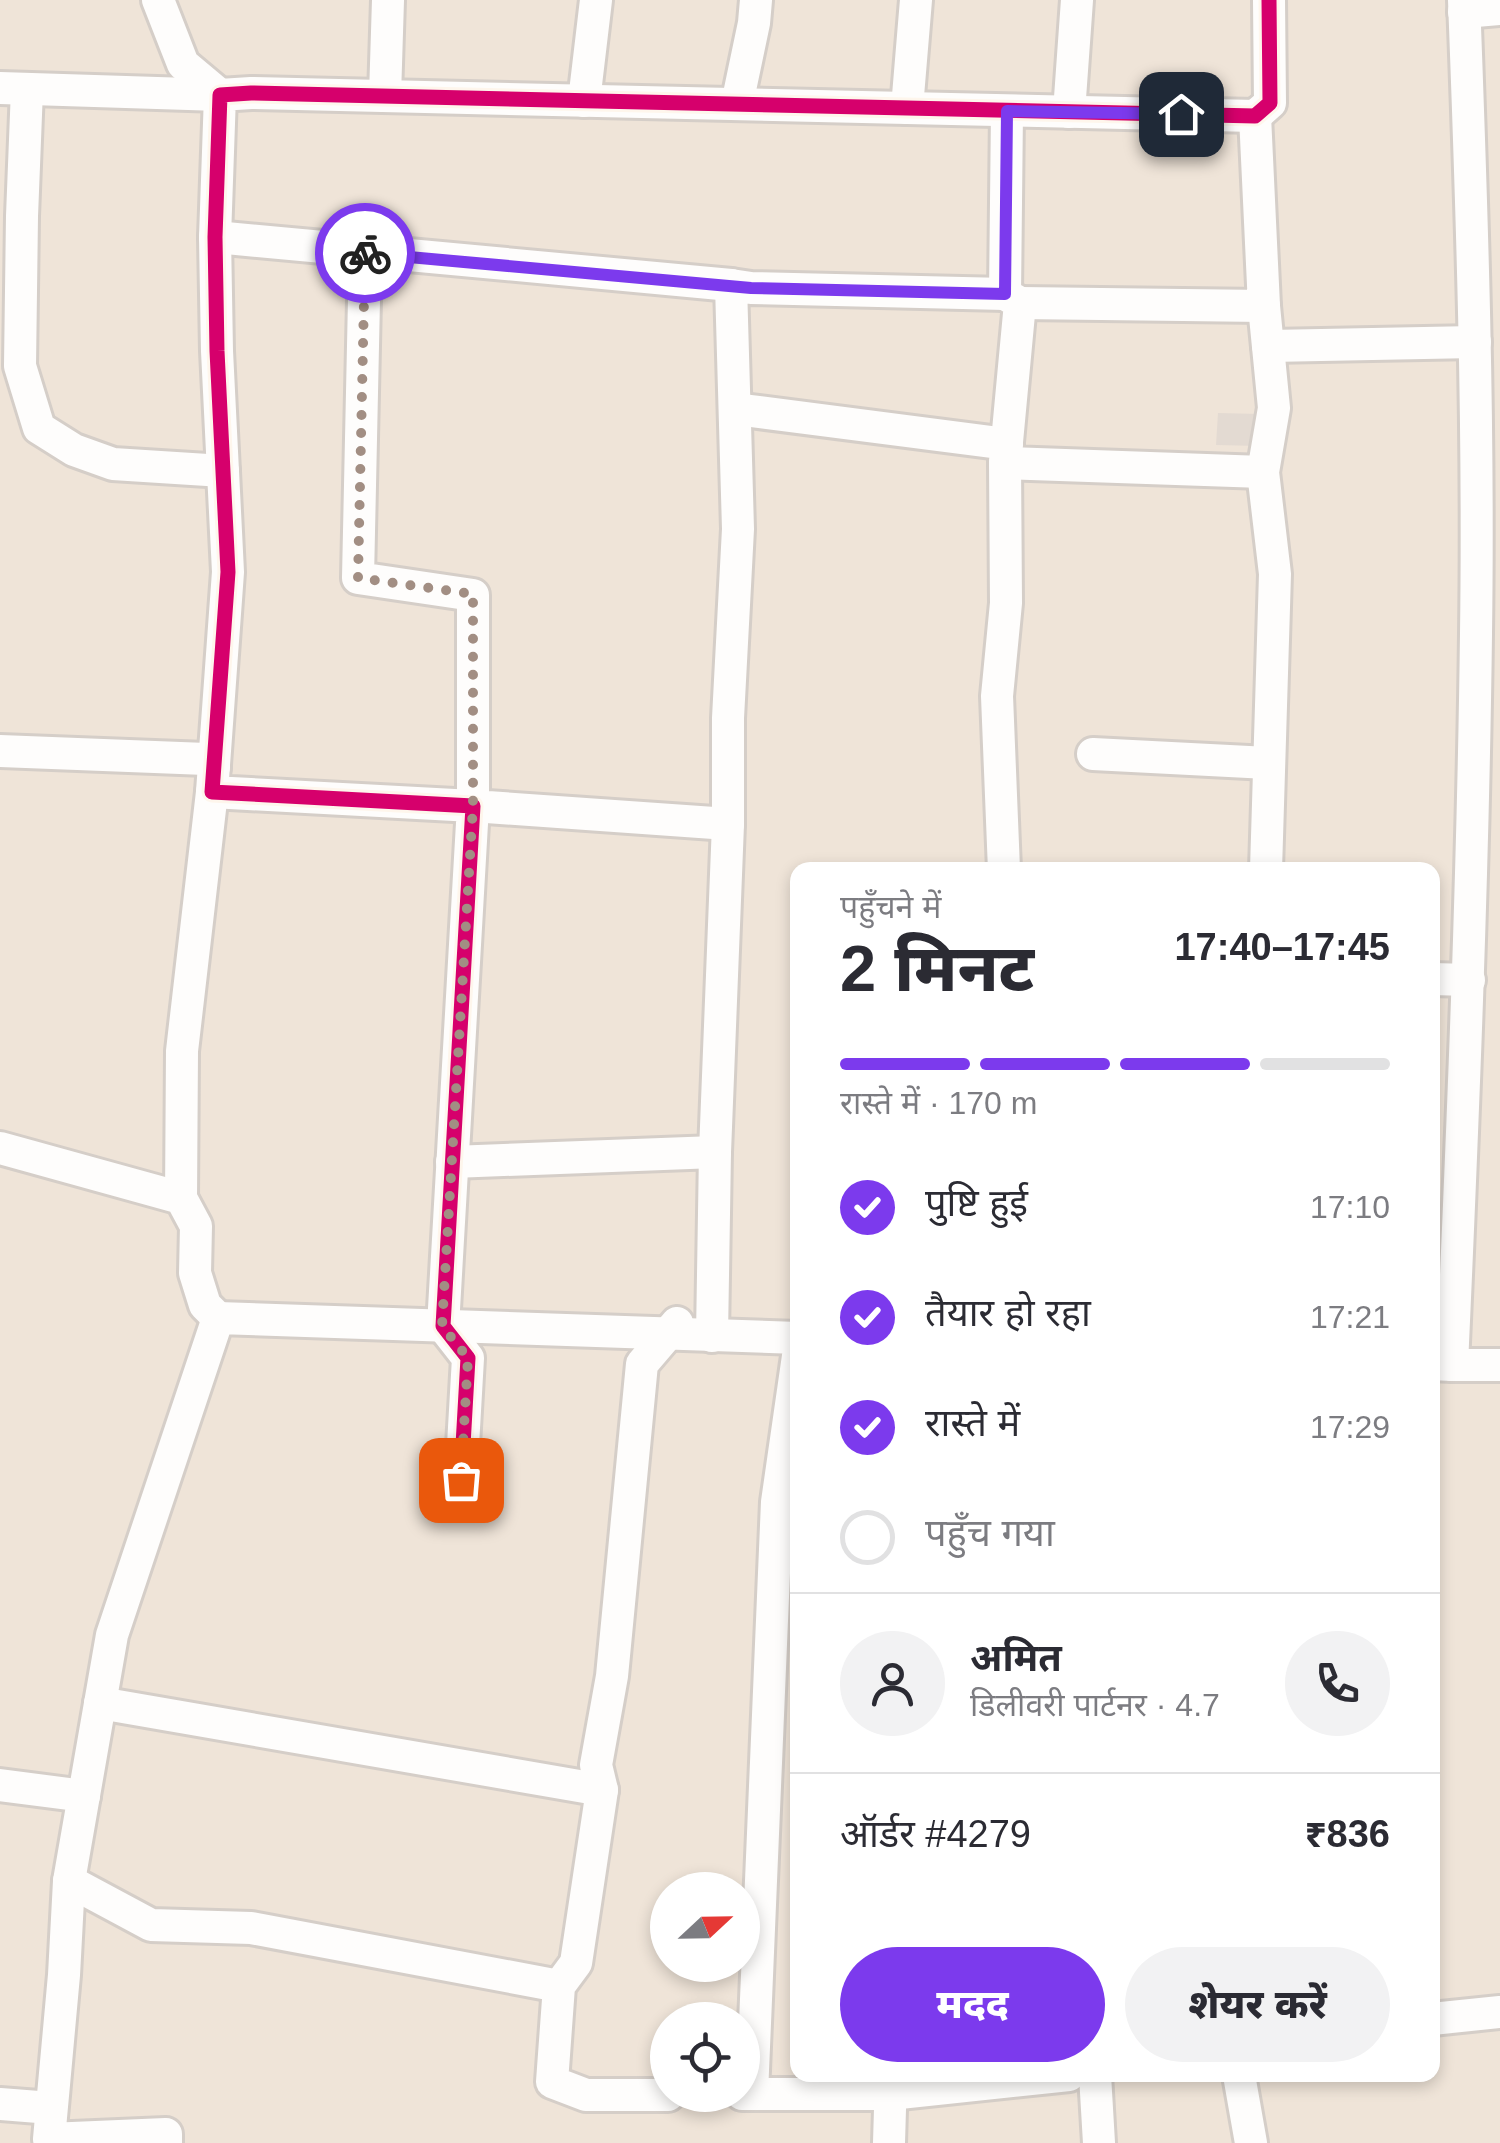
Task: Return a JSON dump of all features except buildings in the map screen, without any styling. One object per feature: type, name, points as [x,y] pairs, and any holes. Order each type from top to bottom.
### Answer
[{"type":"street","points":[[158,0],[183,64],[220,95]]},
{"type":"street","points":[[384,96],[388,0]]},
{"type":"street","points":[[584,100],[596,0]]},
{"type":"street","points":[[737,104],[756,0]]},
{"type":"street","points":[[907,108],[916,0]]},
{"type":"street","points":[[1069,112],[1076,0]]},
{"type":"street","points":[[223,472],[113,464],[74,450],[39,428],[20,366],[22,216],[14,89],[1255,116],[1270,104],[1269,0]]},
{"type":"street","points":[[1500,9],[1464,6],[1485,198],[1475,342],[1488,376],[1488,631],[1469,980],[1447,1150],[1442,1364],[1500,1365]]},
{"type":"street","points":[[220,95],[216,351],[228,572],[213,779],[182,1051],[181,1198],[196,1226],[195,1272],[205,1305],[218,1318],[442,1326],[675,1326],[712,1336],[790,1338]]},
{"type":"street","points":[[1004,862],[997,696],[1006,602],[1012,298],[1007,111]]},
{"type":"street","points":[[1255,116],[1264,306],[1274,408],[1263,472],[1275,574],[1266,862]]},
{"type":"street","points":[[215,238],[751,288],[1264,306]]},
{"type":"street","points":[[365,253],[358,578],[473,594],[473,806],[442,1326],[468,1358],[461,1480]]},
{"type":"street","points":[[712,1336],[728,718],[738,529],[732,285]]},
{"type":"street","points":[[1268,346],[1475,342]]},
{"type":"street","points":[[735,410],[1006,453],[1263,472]]},
{"type":"street","points":[[0,752],[206,760],[213,779]]},
{"type":"street","points":[[1093,754],[1268,763]]},
{"type":"street","points":[[213,779],[473,806],[728,824]]},
{"type":"street","points":[[1440,979],[1469,980]]},
{"type":"street","points":[[0,1148],[181,1198]]},
{"type":"street","points":[[452,1162],[715,1152]]},
{"type":"street","points":[[166,2143],[166,2134],[49,2139],[69,1881],[112,1634],[218,1318]]},
{"type":"street","points":[[650,2095],[586,2095],[552,2082],[559,1986],[576,1963],[602,1790],[596,1766],[612,1676],[642,1364],[675,1326]]},
{"type":"street","points":[[752,2002],[778,1502],[790,1414]]},
{"type":"street","points":[[100,1703],[602,1790]]},
{"type":"street","points":[[0,1785],[84,1796]]},
{"type":"street","points":[[69,1881],[151,1925],[251,1928],[559,1986]]},
{"type":"street","points":[[1440,2018],[1500,2012]]},
{"type":"street","points":[[760,2093],[945,2082]]},
{"type":"street","points":[[1095,2082],[1099,2143]]},
{"type":"street","points":[[1240,2082],[1251,2143]]},
{"type":"street","points":[[889,2143],[891,2085]]},
{"type":"street","points":[[0,2104],[52,2108]]},
{"type":"shaded area","points":[[0,0],[1500,0],[1500,2143],[0,2143]]},
{"type":"cycle path","points":[[461,1480],[468,1358],[443,1326],[473,806],[212,792],[228,572],[215,237],[220,95],[1255,116],[1270,103],[1269,0]]},
{"type":"way so far","points":[[365,253],[358,578],[473,594],[473,806],[442,1326],[468,1358],[461,1480]]},
{"type":"route","points":[[365,253],[751,288],[1005,294],[1007,111],[1181,114]]}]
